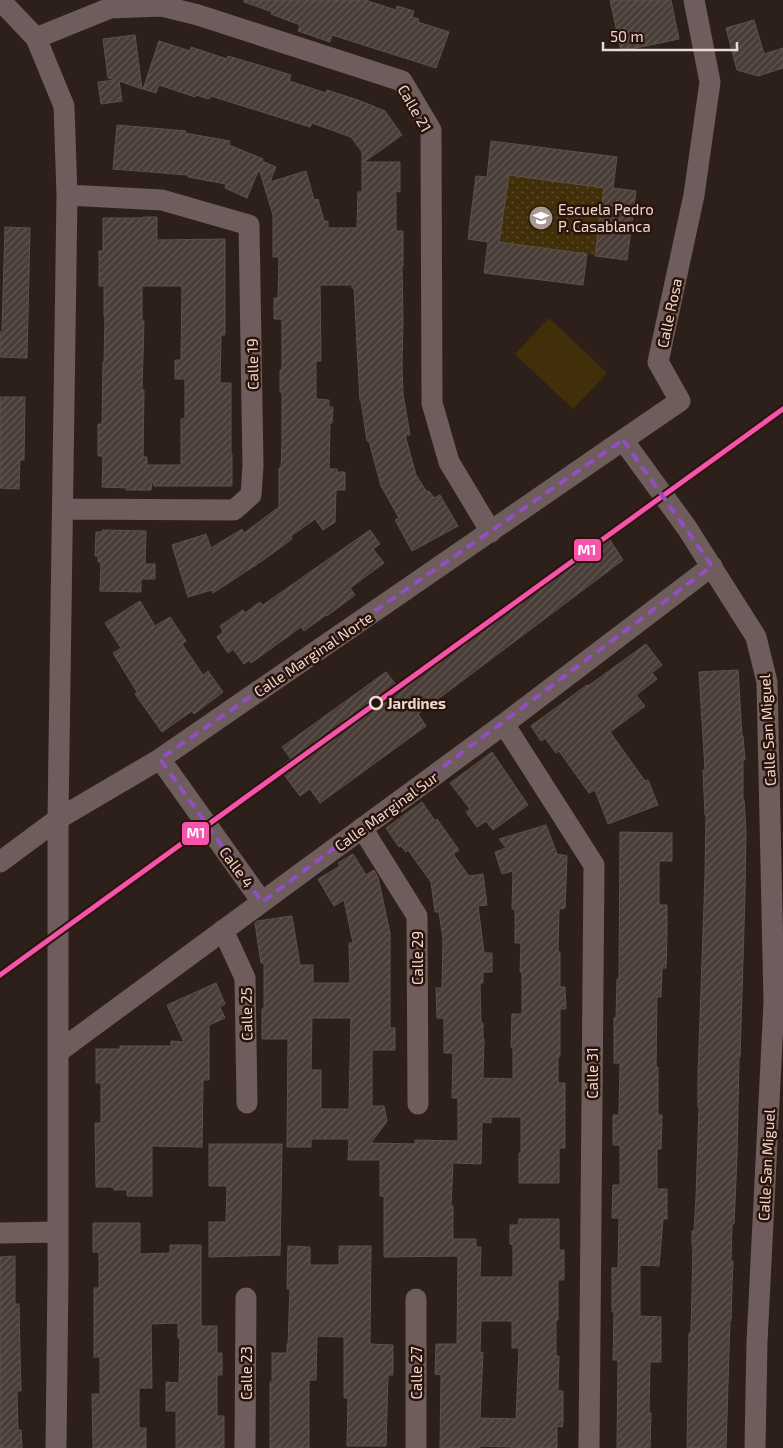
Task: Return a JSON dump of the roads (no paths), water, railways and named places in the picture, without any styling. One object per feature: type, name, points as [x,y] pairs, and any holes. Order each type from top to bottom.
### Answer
[{"type":"street","points":[[0,0],[36,38],[64,106],[68,195],[58,819],[56,1448]]},
{"type":"street","name":"Calle Rosa","points":[[623,440],[680,401],[658,362],[694,195],[710,82],[694,0]]},
{"type":"street","name":"Calle 21","points":[[36,38],[110,8],[162,6],[198,15],[402,81],[431,130],[432,403],[449,462],[491,532]]},
{"type":"street","name":"Calle 19","points":[[63,509],[234,510],[251,495],[253,466],[249,225],[162,200],[68,195]]},
{"type":"street","points":[[623,440],[656,484],[712,566]]},
{"type":"street","name":"Calle Marginal Norte","points":[[0,862],[58,819],[160,759],[623,440]]},
{"type":"street","name":"Calle Marginal Sur","points":[[58,1052],[504,724],[712,566]]},
{"type":"street","name":"Calle San Miguel","points":[[712,566],[756,637],[767,682],[774,1002],[757,1342],[755,1448]]},
{"type":"street","name":"Calle 31","points":[[504,724],[594,865],[589,1448]]},
{"type":"street","name":"Calle 4","points":[[160,759],[262,902]]},
{"type":"street","name":"Calle 29","points":[[362,828],[417,916],[418,1104]]},
{"type":"street","name":"Calle 25","points":[[223,930],[245,978],[247,1103]]},
{"type":"street","points":[[0,1234],[58,1232]]},
{"type":"street","name":"Calle 23","points":[[245,1448],[246,1298]]},
{"type":"street","name":"Calle 27","points":[[416,1299],[416,1448]]},
{"type":"place","name":"Escuela Pedro P. Casablanca","points":[[541,218]]},
{"type":"place","name":"Jardines","points":[[376,703]]}]
